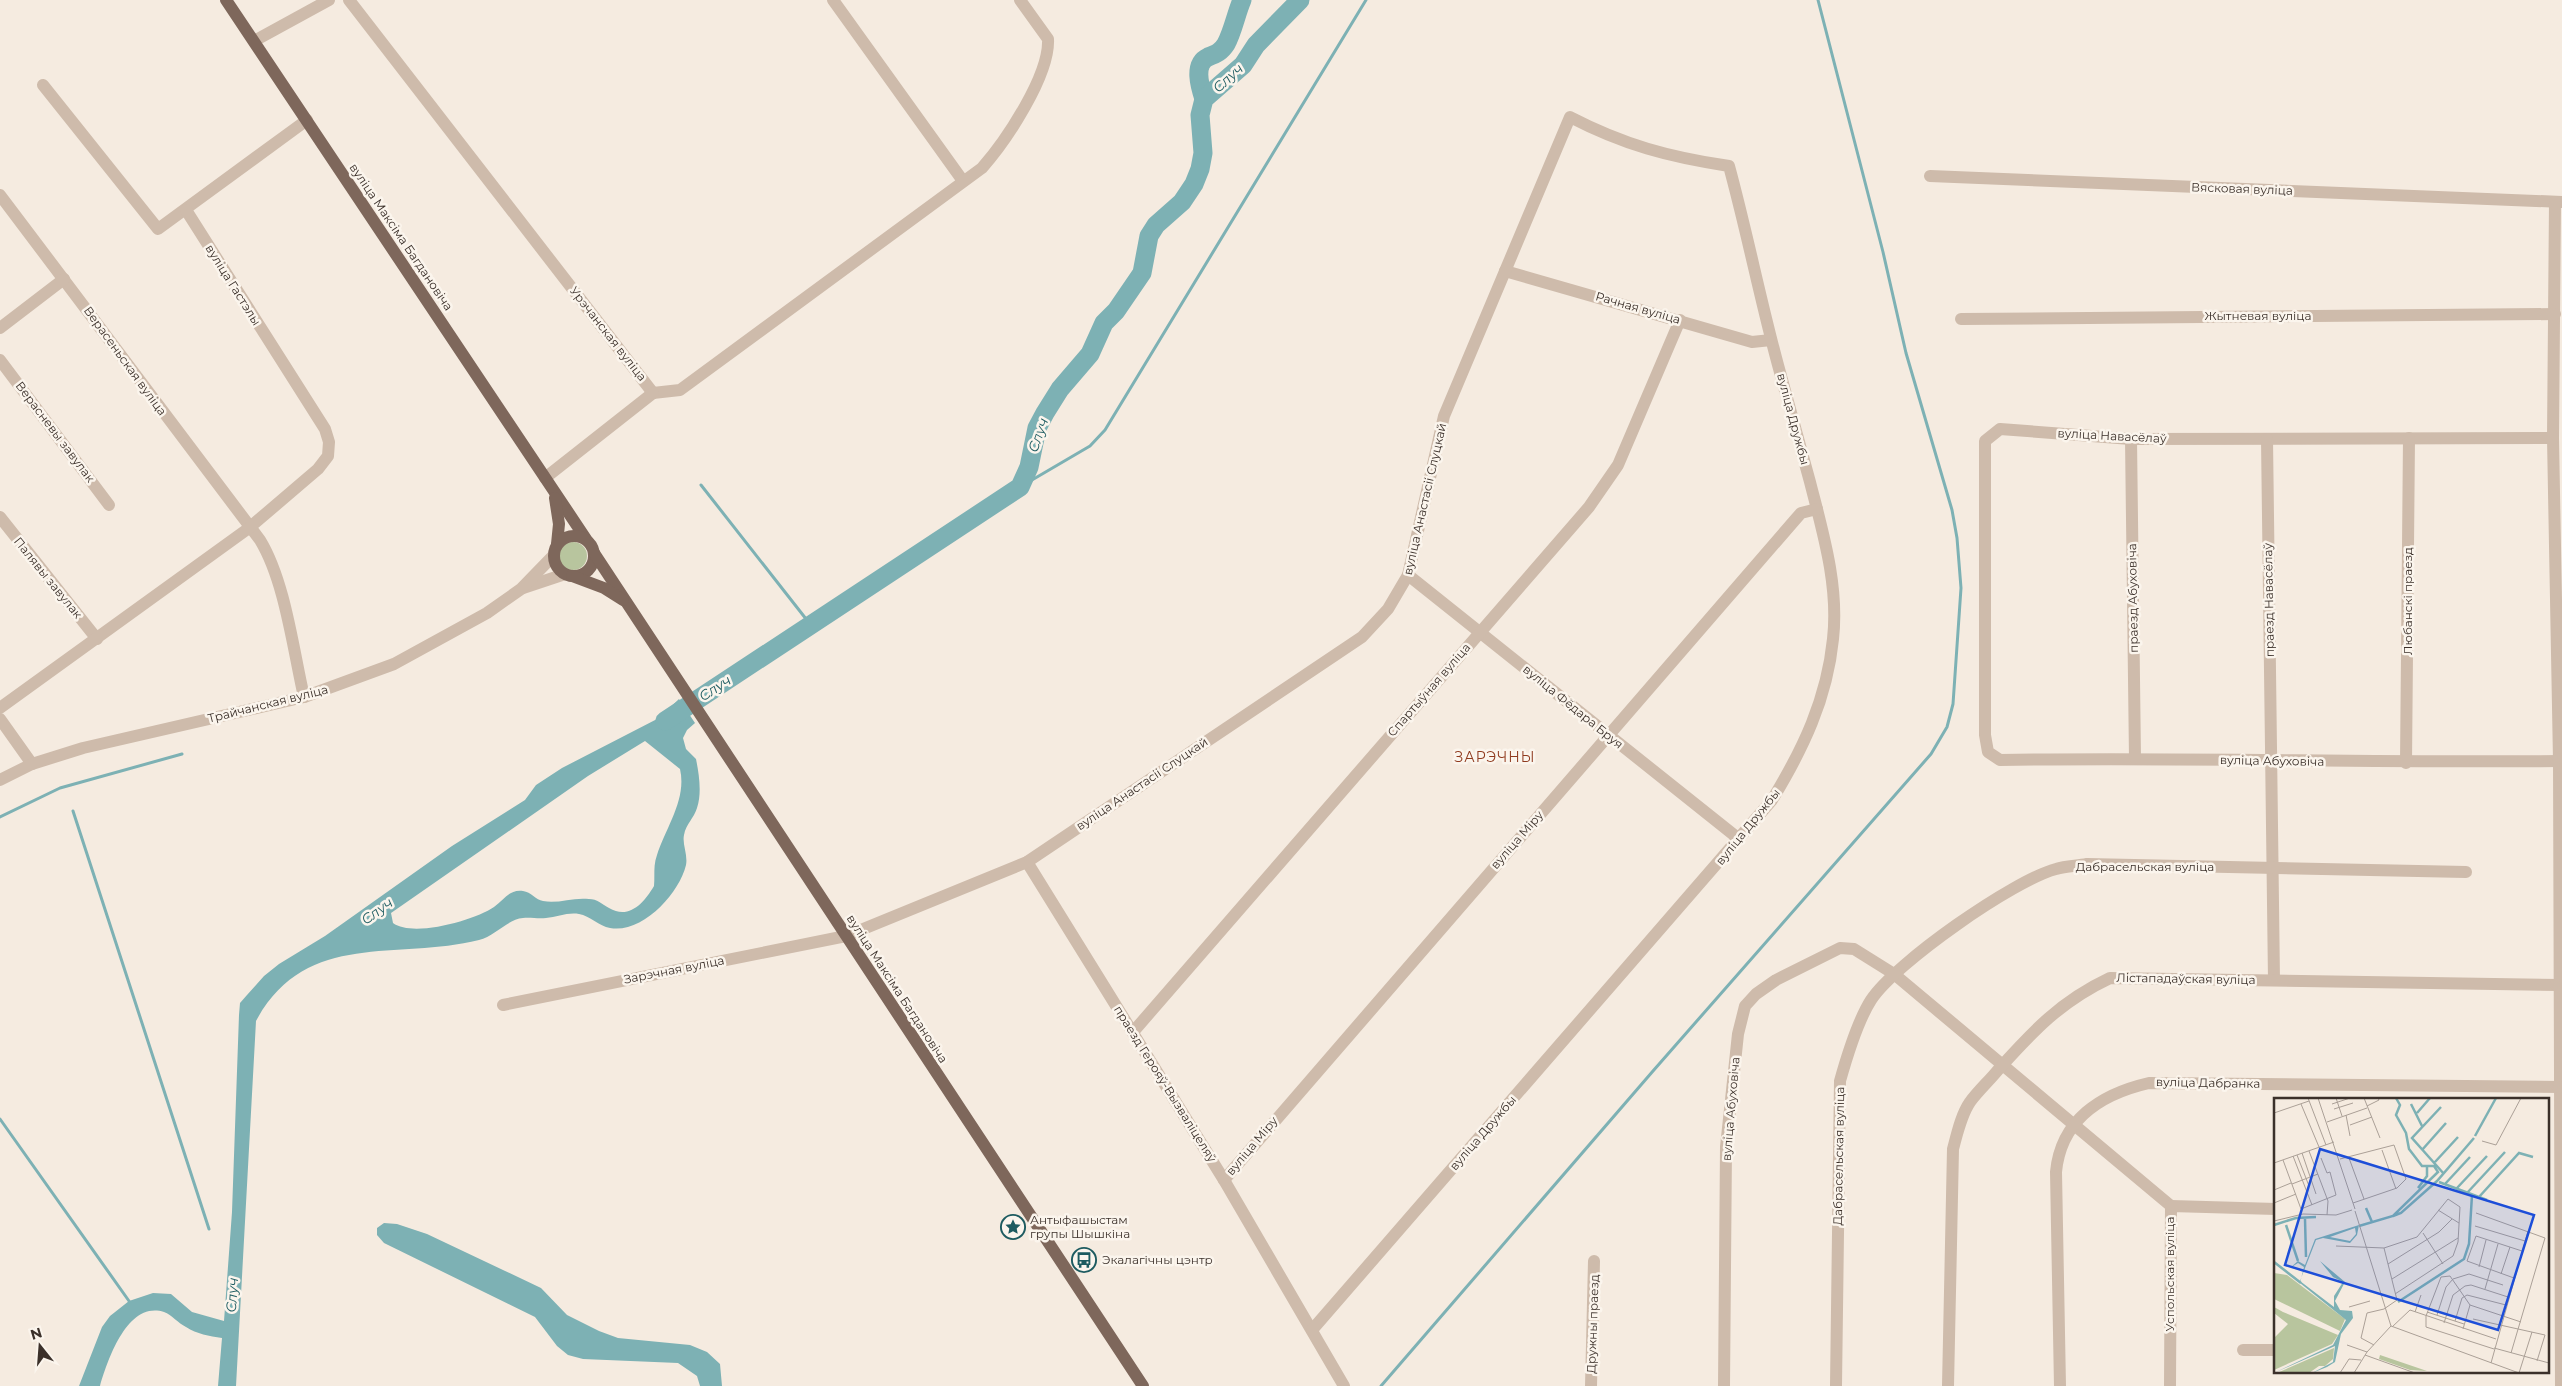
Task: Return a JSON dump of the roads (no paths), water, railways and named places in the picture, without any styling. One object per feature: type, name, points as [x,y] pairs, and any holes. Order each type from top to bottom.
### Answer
[{"type":"main road","name":"вуліца Максіма Багдановіча","points":[[226,0],[586,539]]},
{"type":"main road","name":"вуліца Максіма Багдановіча","points":[[553,490],[558,507],[555,550]]},
{"type":"main road","points":[[571,536],[586,539],[594,553],[593,562],[589,570],[581,575],[569,575],[558,569],[555,550],[571,536]]},
{"type":"main road","name":"вуліца Максіма Багдановіча","points":[[594,553],[1143,1386]]},
{"type":"main road","name":"вуліца Максіма Багдановіча","points":[[569,575],[604,588],[630,605]]},
{"type":"street","points":[[254,41],[329,0]]},
{"type":"street","name":"Урэчанская вуліца","points":[[349,0],[653,392],[680,390],[982,168],[998,150],[1037,83],[1046,62],[1048,39],[1020,0]]},
{"type":"street","points":[[833,0],[963,181]]},
{"type":"street","points":[[43,86],[158,229],[306,120]]},
{"type":"street","name":"вуліца Анастасіі Слуцкай","points":[[846,936],[1027,862],[1362,637],[1388,609],[1408,575],[1444,416],[1570,117],[1597,131],[1647,151],[1729,166]]},
{"type":"street","name":"вуліца Дружбы","points":[[1312,1330],[1772,800],[1795,763],[1816,718],[1828,679],[1834,637],[1834,593],[1827,550],[1817,509],[1771,340],[1729,166]]},
{"type":"street","name":"Вясковая вуліца","points":[[1930,176],[2558,202]]},
{"type":"street","name":"Верасеньская вуліца","points":[[0,195],[249,528],[260,540],[272,566],[304,697]]},
{"type":"street","points":[[2558,202],[2553,438],[2559,760],[2560,1087],[2556,1211],[2557,1348],[2561,1386]]},
{"type":"street","name":"вуліца Гастэлы","points":[[0,708],[249,528],[318,469],[328,456],[329,442],[325,429],[186,210]]},
{"type":"street","name":"Рачная вуліца","points":[[1505,270],[1752,342],[1771,340]]},
{"type":"street","points":[[0,328],[64,279]]},
{"type":"street","name":"Жытневая вуліца","points":[[1961,319],[2555,314]]},
{"type":"street","name":"Спартыўная вуліца","points":[[1133,1032],[1589,507],[1618,465],[1680,320]]},
{"type":"street","name":"Верасневы завулак","points":[[0,360],[109,505]]},
{"type":"street","points":[[545,478],[653,392]]},
{"type":"street","name":"вуліца Навасёлаў","points":[[1988,752],[1985,735],[1986,441],[2000,429],[2131,439],[2553,438]]},
{"type":"street","name":"праезд Навасёлаў","points":[[2267,438],[2274,980]]},
{"type":"street","name":"Любанскі праезд","points":[[2406,763],[2409,438]]},
{"type":"street","name":"праезд Абуховіча","points":[[2131,439],[2136,758]]},
{"type":"street","name":"вуліца Міру","points":[[1224,1180],[1801,513],[1817,509]]},
{"type":"street","name":"Палявы завулак","points":[[0,517],[97,638]]},
{"type":"street","name":"Трайчанская вуліца","points":[[0,780],[32,764],[92,746],[304,697],[394,664],[455,632],[521,589],[555,550]]},
{"type":"street","name":"Трайчанская вуліца","points":[[521,589],[569,575]]},
{"type":"street","name":"вуліца Фёдара Бруя","points":[[1408,575],[1739,839]]},
{"type":"street","points":[[0,719],[32,764]]},
{"type":"street","name":"вуліца Абуховіча","points":[[1988,752],[2000,760],[2136,758],[2406,763],[2559,760]]},
{"type":"street","name":"праезд Герояў-Вызваліцеляў","points":[[1027,862],[1224,1180],[1344,1386]]},
{"type":"street","name":"Дабрасельская вуліца","points":[[1836,1386],[1840,1082],[1849,1052],[1871,1000],[1894,974],[1965,919],[2026,881],[2056,868],[2086,864],[2466,872]]},
{"type":"street","name":"Зарэчная вуліца","points":[[503,1005],[846,936]]},
{"type":"street","name":"вуліца Абуховіча","points":[[1724,1386],[1726,1147],[1738,1034],[1746,1006],[1756,994],[1776,980],[1825,953],[1840,948],[1854,949],[1894,974],[2171,1206]]},
{"type":"street","name":"Лістападаўская вуліца","points":[[1948,1386],[1953,1149],[1969,1102],[2048,1017],[2083,991],[2110,978],[2559,985]]},
{"type":"street","name":"вуліца Дабранка","points":[[2060,1386],[2056,1172],[2062,1144],[2073,1123],[2114,1094],[2149,1083],[2560,1087]]},
{"type":"street","name":"Успольская вуліца","points":[[2170,1386],[2171,1206],[2274,1209]]},
{"type":"street","name":"Дружны праезд","points":[[1591,1386],[1594,1261]]},
{"type":"street","points":[[2243,1350],[2274,1350]]},
{"type":"water","points":[[679,699],[695,723],[687,730],[683,738],[686,749],[696,759],[700,784],[697,808],[684,835],[686,865],[676,888],[667,899],[646,918],[634,925],[622,928],[606,927],[579,914],[546,918],[523,918],[512,921],[491,935],[479,940],[448,946],[355,954],[327,960],[300,972],[277,992],[256,1021],[236,1386],[218,1386],[222,1338],[194,1331],[167,1313],[151,1311],[139,1315],[121,1335],[100,1386],[79,1386],[102,1327],[110,1316],[129,1301],[153,1293],[171,1294],[192,1312],[224,1321],[232,1212],[240,1003],[264,976],[279,964],[325,936],[452,846],[525,800],[536,785],[562,768],[659,718]],"holes":[[[645,741],[680,769],[681,791],[656,859],[654,886],[641,904],[635,908],[623,912],[616,911],[592,899],[543,901],[531,894],[518,891],[510,893],[485,912],[459,922],[415,929],[393,923],[391,913],[588,776]]]},
{"type":"water","points":[[384,1223],[397,1224],[427,1234],[541,1288],[567,1315],[599,1331],[618,1338],[690,1345],[707,1352],[720,1364],[722,1386],[700,1386],[697,1376],[678,1363],[583,1359],[568,1355],[557,1346],[535,1317],[384,1243],[377,1235],[377,1228]]},
{"type":"waterway","points":[[1204,99],[1199,76],[1200,65],[1203,60],[1218,52],[1226,44],[1242,0]]},
{"type":"waterway","name":"Случ","points":[[665,721],[1020,487],[1029,467],[1037,428],[1045,413],[1060,389],[1090,354],[1104,323],[1116,311],[1142,273],[1149,236],[1156,225],[1182,202],[1194,184],[1200,169],[1203,153],[1200,115],[1204,99],[1243,65],[1256,45],[1300,0]]},
{"type":"waterway","points":[[1020,487],[1090,446],[1105,430],[1366,0]]},
{"type":"waterway","points":[[1381,1386],[1653,1071],[1931,754],[1947,727],[1953,704],[1961,588],[1957,538],[1952,510],[1906,353],[1883,252],[1818,0]]},
{"type":"waterway","points":[[701,485],[810,624]]},
{"type":"waterway","points":[[0,817],[60,788],[182,754]]},
{"type":"waterway","points":[[73,811],[209,1229]]},
{"type":"waterway","points":[[0,1119],[129,1301]]},
{"type":"place","name":"Антыфашыстам групы Шышкіна","points":[[1013,1227]]},
{"type":"place","name":"Экалагічны цэнтр","points":[[1084,1260]]},
{"type":"district","name":"ЗАРЭЧНЫ","points":[[1495,757]]}]
